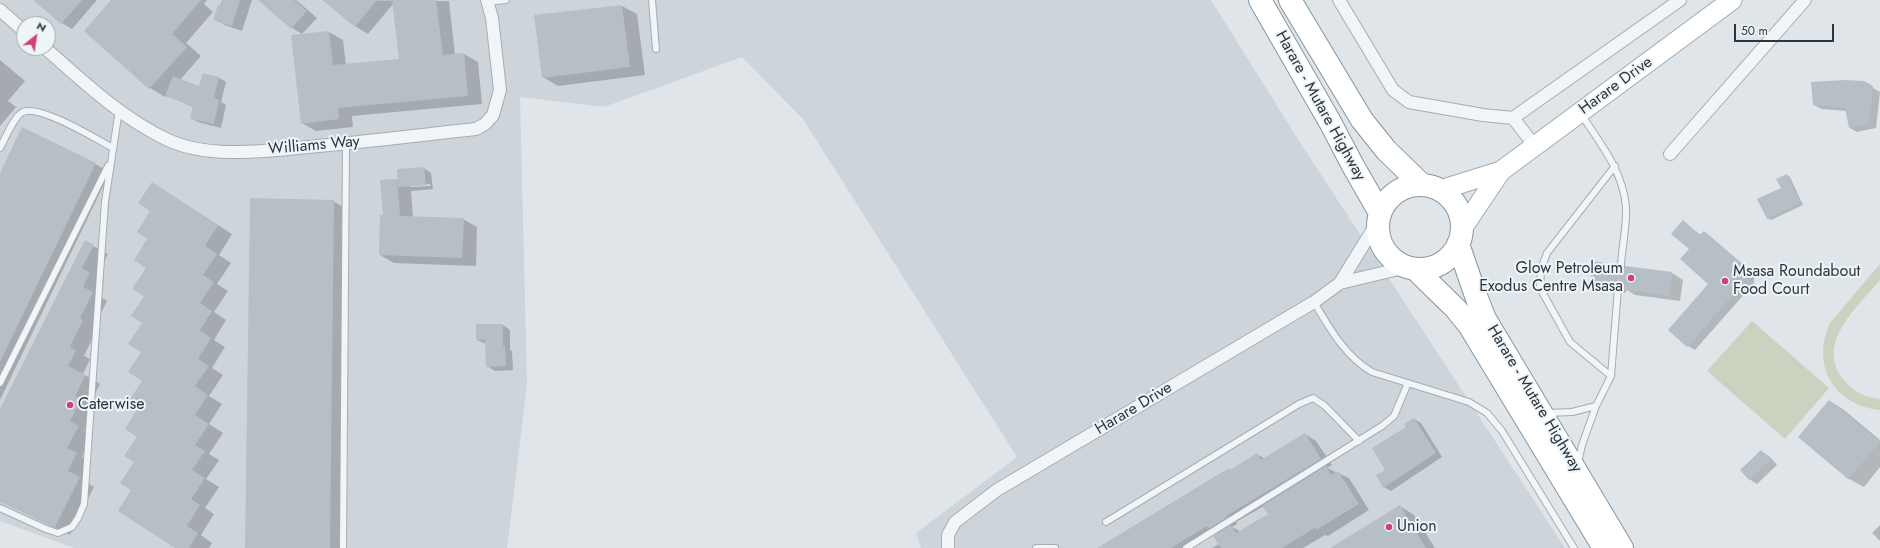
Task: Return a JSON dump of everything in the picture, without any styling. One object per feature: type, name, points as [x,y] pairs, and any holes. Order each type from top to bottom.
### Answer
[{"type":"highway","name":"Harare - Mutare Highway","points":[[1260,0],[1330,122],[1379,217]]},
{"type":"highway","name":"Harare - Mutare Highway","points":[[1290,0],[1362,120],[1386,150],[1431,187]]},
{"type":"highway","points":[[1409,187],[1431,187],[1447,194],[1458,209],[1460,237],[1453,253],[1446,261],[1436,266],[1411,268],[1394,260],[1384,250],[1378,236],[1379,217],[1387,201],[1397,192],[1409,187]]},
{"type":"highway","name":"Harare - Mutare Highway","points":[[1460,237],[1476,296],[1485,319],[1622,548]]},
{"type":"highway","name":"Harare - Mutare Highway","points":[[1411,268],[1456,309],[1469,324],[1604,548]]},
{"type":"main road","name":"Harare Drive","points":[[1460,237],[1501,171],[1534,145],[1732,0]]},
{"type":"main road","name":"Harare Drive","points":[[1431,187],[1501,171]]},
{"type":"street","points":[[1339,0],[1393,90],[1399,96],[1409,102],[1483,115],[1513,118],[1534,145]]},
{"type":"street","name":"Harare Drive","points":[[1513,118],[1680,0]]},
{"type":"street","points":[[1670,154],[1805,0]]},
{"type":"street","name":"Williams Way","points":[[55,56],[119,110],[168,140],[211,150],[250,152],[346,144],[476,129],[485,124],[493,115],[500,90],[492,18],[488,1]]},
{"type":"street","points":[[0,10],[16,23]]},
{"type":"street","name":"Harare Drive","points":[[948,548],[948,535],[955,522],[997,490],[1314,302],[1340,283],[1379,217]]},
{"type":"street","name":"Harare Drive","points":[[1340,283],[1411,268]]},
{"type":"lane","points":[[488,1],[506,0]]},
{"type":"lane","points":[[652,0],[656,49]]},
{"type":"lane","points":[[0,148],[15,120],[22,112],[31,110],[45,113],[113,148]]},
{"type":"lane","points":[[0,508],[58,533],[72,527],[84,504],[105,202],[119,110]]},
{"type":"lane","points":[[1580,112],[1615,166],[1622,184],[1626,207],[1621,265]]},
{"type":"lane","points":[[343,548],[346,144]]},
{"type":"lane","points":[[0,383],[111,161]]},
{"type":"lane","points":[[1611,376],[1570,342],[1540,288],[1541,269],[1547,253],[1615,166]]},
{"type":"lane","points":[[1577,471],[1582,446],[1596,406],[1611,376],[1618,288]]},
{"type":"lane","points":[[1314,302],[1341,345],[1363,366],[1372,372],[1469,402],[1487,414],[1502,431],[1574,548]]},
{"type":"lane","points":[[1186,548],[1382,426],[1394,416],[1408,383]]},
{"type":"lane","points":[[1106,522],[1299,404],[1313,398],[1325,406],[1359,441]]},
{"type":"lane","points":[[1541,413],[1572,412],[1596,406]]},
{"type":"lane","points":[[1036,548],[1055,548]]},
{"type":"shaded area","points":[[0,0],[1211,0],[1301,144],[1565,548],[921,548],[916,533],[1017,457],[803,119],[742,57],[604,107],[520,97],[527,384],[507,548],[74,548],[0,521]]},
{"type":"green space","points":[[1880,264],[1880,280],[1851,313],[1837,339],[1834,352],[1836,365],[1843,379],[1860,393],[1869,397],[1880,399],[1879,410],[1863,406],[1849,400],[1838,391],[1830,380],[1825,367],[1823,353],[1825,339],[1830,323]]},
{"type":"green space","points":[[1752,321],[1829,388],[1785,439],[1707,371]]},
{"type":"building","points":[[33,0],[82,0],[61,24],[56,20],[56,16],[52,16]]},
{"type":"building","points":[[111,0],[201,0],[172,34],[187,47],[149,89],[84,31]]},
{"type":"building","points":[[222,0],[240,0],[232,26],[213,20],[218,5],[220,6]]},
{"type":"building","points":[[258,0],[294,0],[307,11],[291,29]]},
{"type":"building","points":[[322,0],[377,0],[355,27]]},
{"type":"building","points":[[392,0],[436,0],[443,55],[464,53],[468,96],[338,108],[339,119],[301,124],[291,35],[329,31],[333,65],[399,59]]},
{"type":"building","points":[[622,5],[630,67],[542,78],[534,15]]},
{"type":"building","points":[[203,73],[219,77],[214,98],[219,100],[214,124],[190,119],[193,106],[165,96],[173,76],[199,86]]},
{"type":"building","points":[[1845,80],[1864,81],[1873,86],[1869,124],[1849,128],[1845,108],[1813,105],[1811,82]]},
{"type":"building","points":[[22,127],[96,163],[0,362],[0,173]]},
{"type":"building","points":[[424,167],[426,185],[398,187],[397,169]]},
{"type":"building","points":[[1787,174],[1800,203],[1767,219],[1757,199],[1781,188],[1776,179]]},
{"type":"building","points":[[397,179],[400,216],[464,218],[462,258],[379,255],[380,215],[383,215],[380,180]]},
{"type":"building","points":[[152,182],[218,225],[205,246],[217,254],[203,275],[214,282],[200,303],[212,311],[200,330],[211,338],[198,359],[209,366],[195,386],[208,395],[195,415],[209,424],[195,445],[205,451],[192,470],[205,478],[191,499],[200,505],[187,526],[198,533],[189,548],[175,548],[118,511],[131,490],[120,483],[134,462],[124,456],[137,437],[125,429],[138,408],[128,402],[142,381],[128,372],[141,352],[128,344],[142,323],[131,316],[144,296],[132,289],[146,268],[134,260],[147,239],[137,232],[150,211],[138,203]]},
{"type":"building","points":[[250,198],[334,200],[330,548],[245,548]]},
{"type":"building","name":"Msasa Roundabout Food Court","points":[[1683,220],[1700,235],[1704,231],[1747,268],[1747,279],[1687,347],[1668,330],[1708,284],[1680,259],[1689,249],[1671,234]]},
{"type":"building","points":[[85,240],[94,245],[82,268],[90,272],[83,287],[93,292],[80,318],[83,320],[70,347],[76,350],[68,366],[86,375],[75,396],[81,399],[70,421],[79,426],[67,448],[77,453],[68,471],[80,477],[55,527],[0,502],[0,409]]},
{"type":"building","name":"Glow Petroleum Exodus Centre Msasa","points":[[1593,261],[1617,265],[1620,269],[1625,266],[1672,272],[1669,296],[1622,289],[1622,286],[1619,284],[1616,284],[1614,288],[1590,285]]},
{"type":"building","points":[[476,324],[503,324],[503,346],[505,345],[506,366],[486,367],[485,340],[476,340]]},
{"type":"building","points":[[1829,400],[1880,442],[1848,479],[1798,437]]},
{"type":"building","points":[[1414,418],[1436,453],[1383,488],[1376,475],[1385,470],[1372,448],[1406,427],[1404,424]]},
{"type":"building","points":[[1305,433],[1321,459],[1226,516],[1227,517],[1209,529],[1207,526],[1171,548],[1097,548],[1229,468],[1230,470],[1257,453],[1261,460]]},
{"type":"building","points":[[1761,450],[1771,460],[1749,480],[1740,470]]},
{"type":"building","points":[[1326,466],[1331,475],[1338,471],[1359,504],[1316,530],[1315,528],[1282,548],[1221,548],[1213,536],[1231,525],[1236,533],[1268,514],[1262,506]]},
{"type":"building","name":"Union","points":[[1400,505],[1426,548],[1330,548]]},
{"type":"place","name":"Glow Petroleum Exodus Centre Msasa","points":[[1631,278]]},
{"type":"place","name":"Msasa Roundabout Food Court","points":[[1725,281]]},
{"type":"place","name":"Caterwise","points":[[70,405]]},
{"type":"place","name":"Union","points":[[1389,527]]}]
